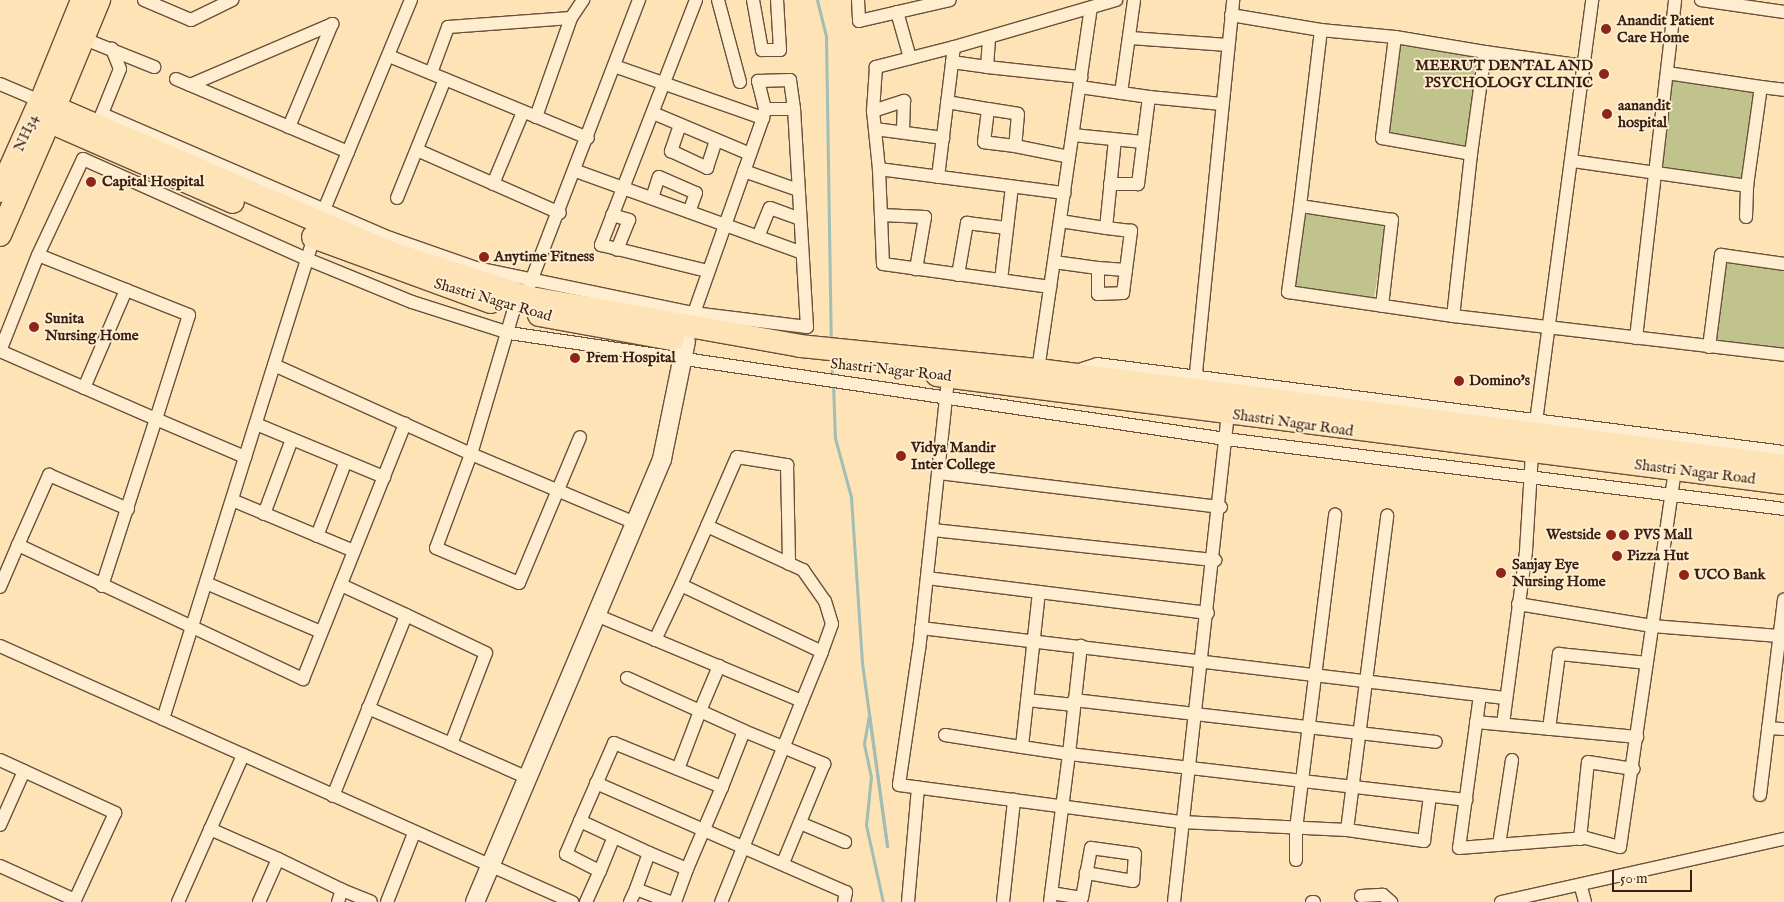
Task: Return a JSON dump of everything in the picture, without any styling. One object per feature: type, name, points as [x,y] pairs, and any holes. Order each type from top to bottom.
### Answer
[{"type":"highway","name":"Shastri Nagar Road","points":[[45,111],[93,135],[319,223],[397,271],[524,296],[688,336],[800,353],[949,368],[1229,404]]},
{"type":"highway","name":"NH34","points":[[0,192],[7,159],[45,111]]},
{"type":"highway","name":"NH34","points":[[0,235],[45,111]]},
{"type":"highway","name":"NH34","points":[[949,368],[1038,370],[1195,383],[1229,404],[1534,436]]},
{"type":"highway","name":"Shastri Nagar Road","points":[[1534,436],[1676,461],[1784,483]]},
{"type":"highway","name":"NH34","points":[[1676,461],[1784,466]]},
{"type":"main road","points":[[45,111],[81,0]]},
{"type":"main road","points":[[45,111],[100,0]]},
{"type":"street","points":[[144,0],[191,20],[232,0]]},
{"type":"street","points":[[203,14],[208,0]]},
{"type":"street","points":[[163,719],[319,223],[411,0]]},
{"type":"street","points":[[536,117],[571,18],[583,0]]},
{"type":"street","points":[[580,438],[519,584],[436,548],[472,454],[509,333],[560,212],[617,67],[639,0]]},
{"type":"street","points":[[696,0],[612,215],[629,220],[617,250],[708,271]]},
{"type":"street","points":[[718,0],[740,82]]},
{"type":"street","points":[[753,0],[762,50],[780,50],[777,0]]},
{"type":"street","points":[[858,0],[859,21],[950,0]]},
{"type":"street","points":[[1050,287],[883,264],[879,169],[873,111],[876,67],[988,39],[1116,0]]},
{"type":"street","points":[[1233,0],[1195,383],[1534,436],[1784,452]]},
{"type":"street","points":[[1503,724],[1518,604],[1534,436],[1550,328],[1592,0]]},
{"type":"street","points":[[1636,338],[1675,0]]},
{"type":"street","points":[[1701,0],[1784,12]]},
{"type":"street","points":[[1121,93],[1138,1]]},
{"type":"street","points":[[1038,370],[1091,8]]},
{"type":"street","points":[[898,12],[910,58]]},
{"type":"street","points":[[1231,15],[1321,30],[1395,37],[1584,66]]},
{"type":"street","points":[[431,73],[448,27],[571,18]]},
{"type":"street","points":[[190,85],[332,24],[289,127]]},
{"type":"street","points":[[1321,30],[1288,292],[1454,316],[1784,356]]},
{"type":"street","points":[[1395,37],[1382,138],[1471,154]]},
{"type":"street","points":[[82,38],[154,67]]},
{"type":"street","points":[[1130,38],[1228,46]]},
{"type":"street","points":[[987,67],[988,39]]},
{"type":"street","points":[[938,177],[954,46]]},
{"type":"street","points":[[112,49],[120,69],[93,135],[38,255],[0,351],[246,457]]},
{"type":"street","points":[[1454,316],[1471,154],[1485,52]]},
{"type":"street","points":[[389,56],[588,138]]},
{"type":"street","points":[[952,62],[1080,82],[1121,93],[1222,104]]},
{"type":"street","points":[[617,67],[664,84],[764,114],[794,109]]},
{"type":"street","points":[[1667,74],[1784,90]]},
{"type":"street","points":[[176,79],[348,152]]},
{"type":"street","points":[[397,198],[445,80]]},
{"type":"street","points":[[93,135],[307,259],[412,302],[509,333],[688,336],[807,327],[794,109],[790,80],[758,81],[764,114],[708,271],[688,336],[662,459],[475,902]]},
{"type":"street","points":[[0,84],[45,111]]},
{"type":"street","points":[[1746,217],[1747,186],[1761,87]]},
{"type":"street","points":[[1110,184],[1138,184],[1149,97]]},
{"type":"street","points":[[873,111],[904,101],[903,132]]},
{"type":"street","points":[[947,102],[1018,114],[1015,146]]},
{"type":"street","points":[[988,109],[984,142],[1069,156]]},
{"type":"street","points":[[493,184],[523,112]]},
{"type":"street","points":[[653,113],[750,154]]},
{"type":"street","points":[[680,125],[671,151],[707,168],[716,140]]},
{"type":"street","points":[[875,128],[943,138]]},
{"type":"street","points":[[1072,134],[1143,142]]},
{"type":"street","points":[[93,135],[319,223],[390,238],[524,296],[688,336],[832,381],[1226,440],[1784,509]]},
{"type":"street","points":[[1106,228],[1115,139]]},
{"type":"street","points":[[417,150],[560,212]]},
{"type":"street","points":[[1572,161],[1655,176],[1747,186]]},
{"type":"street","points":[[879,169],[1064,193]]},
{"type":"street","points":[[576,171],[802,253]]},
{"type":"street","points":[[744,171],[798,190]]},
{"type":"street","points":[[652,198],[659,177],[696,193],[689,212]]},
{"type":"street","points":[[1001,280],[1012,187]]},
{"type":"street","points":[[1300,206],[1392,220],[1382,306]]},
{"type":"street","points":[[758,237],[770,208],[800,219]]},
{"type":"street","points":[[881,215],[925,217],[916,269]]},
{"type":"street","points":[[1060,221],[1131,231],[1123,294],[1098,294],[1098,268]]},
{"type":"street","points":[[958,274],[967,223],[1007,228]]},
{"type":"street","points":[[38,255],[189,315],[102,586]]},
{"type":"street","points":[[1709,347],[1721,255],[1784,264]]},
{"type":"street","points":[[1054,262],[1126,270]]},
{"type":"street","points":[[84,388],[126,290]]},
{"type":"street","points":[[274,365],[472,454],[634,523]]},
{"type":"street","points":[[949,368],[921,628],[898,785],[1182,822],[1347,830],[1424,841],[1430,796]]},
{"type":"street","points":[[1174,902],[1188,767],[1221,507],[1229,404]]},
{"type":"street","points":[[256,424],[384,477]]},
{"type":"street","points":[[18,546],[191,629],[303,679],[405,424]]},
{"type":"street","points":[[264,514],[292,439]]},
{"type":"street","points":[[655,640],[737,457],[787,465],[789,564]]},
{"type":"street","points":[[317,536],[346,461]]},
{"type":"street","points":[[1480,695],[1460,848],[1580,839],[1620,847],[1633,769],[1676,461]]},
{"type":"street","points":[[939,473],[1221,507]]},
{"type":"street","points":[[0,586],[49,475],[128,509]]},
{"type":"street","points":[[232,500],[354,551]]},
{"type":"street","points":[[1296,860],[1296,829],[1336,514]]},
{"type":"street","points":[[1347,830],[1387,516]]},
{"type":"street","points":[[707,526],[803,570],[825,602],[832,624],[721,902]]},
{"type":"street","points":[[932,530],[1215,560]]},
{"type":"street","points":[[927,578],[1208,613]]},
{"type":"street","points":[[206,583],[321,632]]},
{"type":"street","points":[[341,585],[486,653],[451,744]]},
{"type":"street","points":[[681,585],[822,652]]},
{"type":"street","points":[[1022,747],[1039,592]]},
{"type":"street","points":[[1760,795],[1784,599]]},
{"type":"street","points":[[1518,604],[1652,626],[1779,636]]},
{"type":"street","points":[[333,796],[406,615]]},
{"type":"street","points":[[596,615],[802,701]]},
{"type":"street","points":[[921,628],[1080,646],[1316,677],[1505,698]]},
{"type":"street","points":[[0,646],[414,833],[572,902]]},
{"type":"street","points":[[1080,646],[1051,898],[1082,898],[1086,873]]},
{"type":"street","points":[[1549,729],[1559,654],[1647,663]]},
{"type":"street","points":[[678,769],[719,666]]},
{"type":"street","points":[[627,678],[700,712],[744,731],[784,745],[824,764],[783,863]]},
{"type":"street","points":[[1027,700],[1196,715],[1436,742]]},
{"type":"street","points":[[368,708],[528,778]]},
{"type":"street","points":[[1476,722],[1637,737]]},
{"type":"street","points":[[1768,728],[1784,729]]},
{"type":"street","points":[[675,902],[744,731]]},
{"type":"street","points":[[945,735],[1069,754],[1302,779],[1466,800]]},
{"type":"street","points":[[600,871],[566,854],[614,743],[722,787]]},
{"type":"street","points":[[178,902],[242,755]]},
{"type":"street","points":[[0,760],[115,813],[74,901],[0,866]]},
{"type":"street","points":[[1499,845],[1512,760]]},
{"type":"street","points":[[1580,839],[1588,762],[1633,769]]},
{"type":"street","points":[[0,826],[24,771]]},
{"type":"street","points":[[596,784],[744,846],[846,892],[844,902]]},
{"type":"street","points":[[908,902],[918,787]]},
{"type":"street","points":[[1003,902],[1014,800]]},
{"type":"street","points":[[580,821],[687,869]]},
{"type":"street","points":[[800,823],[845,842]]},
{"type":"street","points":[[210,829],[278,859],[340,896],[371,902]]},
{"type":"street","points":[[387,902],[414,833]]},
{"type":"street","points":[[586,902],[614,837]]},
{"type":"street","points":[[1501,902],[1581,887],[1784,839]]},
{"type":"street","points":[[630,902],[649,853]]},
{"type":"street","points":[[259,902],[278,859]]},
{"type":"street","points":[[1581,887],[1585,902]]},
{"type":"street","points":[[636,889],[670,902]]},
{"type":"street","points":[[1360,896],[1383,895],[1391,902]]},
{"type":"green space","points":[[1400,45],[1479,58],[1465,146],[1386,134]]},
{"type":"green space","points":[[1671,80],[1755,92],[1742,184],[1658,172]]},
{"type":"green space","points":[[1304,210],[1387,225],[1373,302],[1290,288]]},
{"type":"green space","points":[[1727,260],[1784,269],[1784,349],[1715,342]]},
{"type":"waterway","points":[[817,0],[826,37],[831,340]]},
{"type":"waterway","points":[[831,356],[832,377]]},
{"type":"waterway","points":[[833,384],[835,438],[851,497],[862,663],[887,846],[869,715],[864,744],[871,776],[866,825],[883,902]]},
{"type":"place","name":"Anandit Patient Care Home","points":[[1606,29]]},
{"type":"place","name":"MEERUT DENTAL AND PSYCHOLOGY CLINIC","points":[[1604,74]]},
{"type":"place","name":"aanandit hospital","points":[[1607,114]]},
{"type":"place","name":"Capital Hospital","points":[[91,182]]},
{"type":"place","name":"Anytime Fitness","points":[[484,257]]},
{"type":"place","name":"Sunita Nursing Home","points":[[34,327]]},
{"type":"place","name":"Prem Hospital","points":[[575,358]]},
{"type":"place","name":"Domino's","points":[[1459,381]]},
{"type":"place","name":"Vidya Mandir Inter College","points":[[901,456]]},
{"type":"place","name":"Westside","points":[[1611,535]]},
{"type":"place","name":"PVS Mall","points":[[1624,535]]},
{"type":"place","name":"Pizza Hut","points":[[1617,556]]},
{"type":"place","name":"Sanjay Eye Nursing Home","points":[[1501,573]]},
{"type":"place","name":"UCO Bank","points":[[1684,575]]}]
